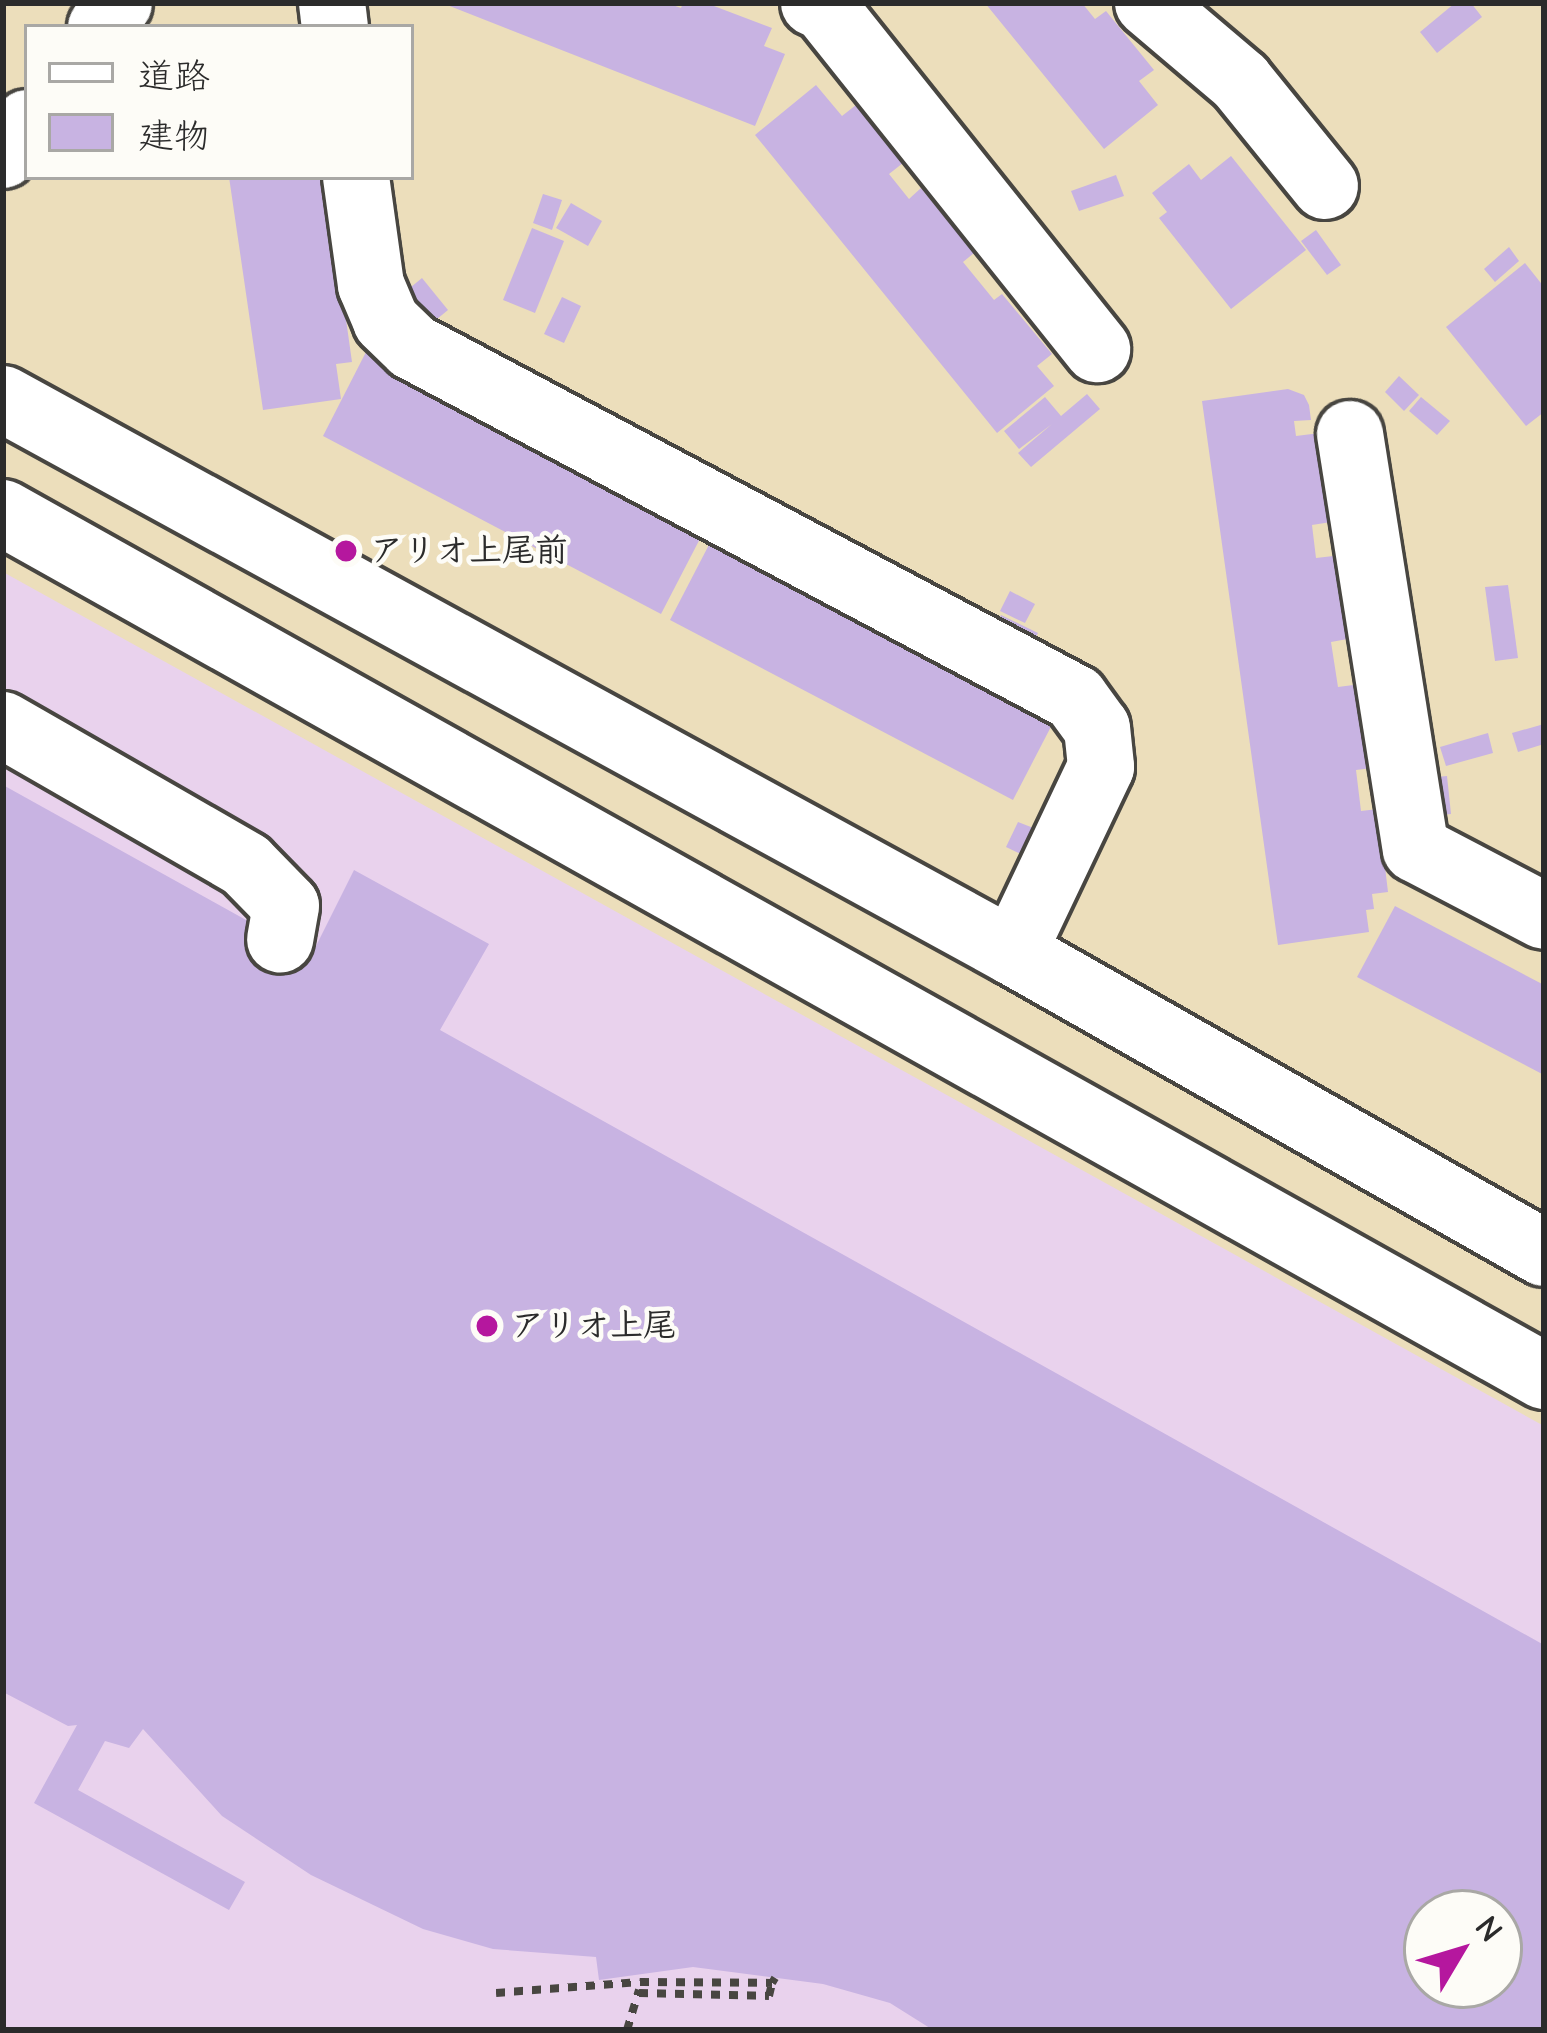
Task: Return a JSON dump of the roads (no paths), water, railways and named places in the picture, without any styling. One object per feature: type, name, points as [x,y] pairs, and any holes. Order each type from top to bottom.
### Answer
[{"type":"street","points":[[814,3],[824,7],[1096,349]]},
{"type":"street","points":[[1148,3],[1240,81],[1325,186]]},
{"type":"street","points":[[3,155],[24,127]]},
{"type":"street","points":[[356,180],[371,285],[386,321],[413,347],[1075,698],[1097,728],[1101,767],[1013,952]]},
{"type":"street","points":[[3,399],[1013,952],[1544,1252]]},
{"type":"street","points":[[1350,434],[1416,849],[1544,916]]},
{"type":"street","points":[[3,513],[1544,1376]]},
{"type":"street","points":[[3,725],[246,865],[286,906],[280,940]]},
{"type":"street","points":[[3,758],[214,874],[227,891],[220,906]]},
{"type":"place","name":"アリオ上尾前","points":[[346,551]]},
{"type":"place","name":"アリオ上尾","points":[[487,1326]]}]
